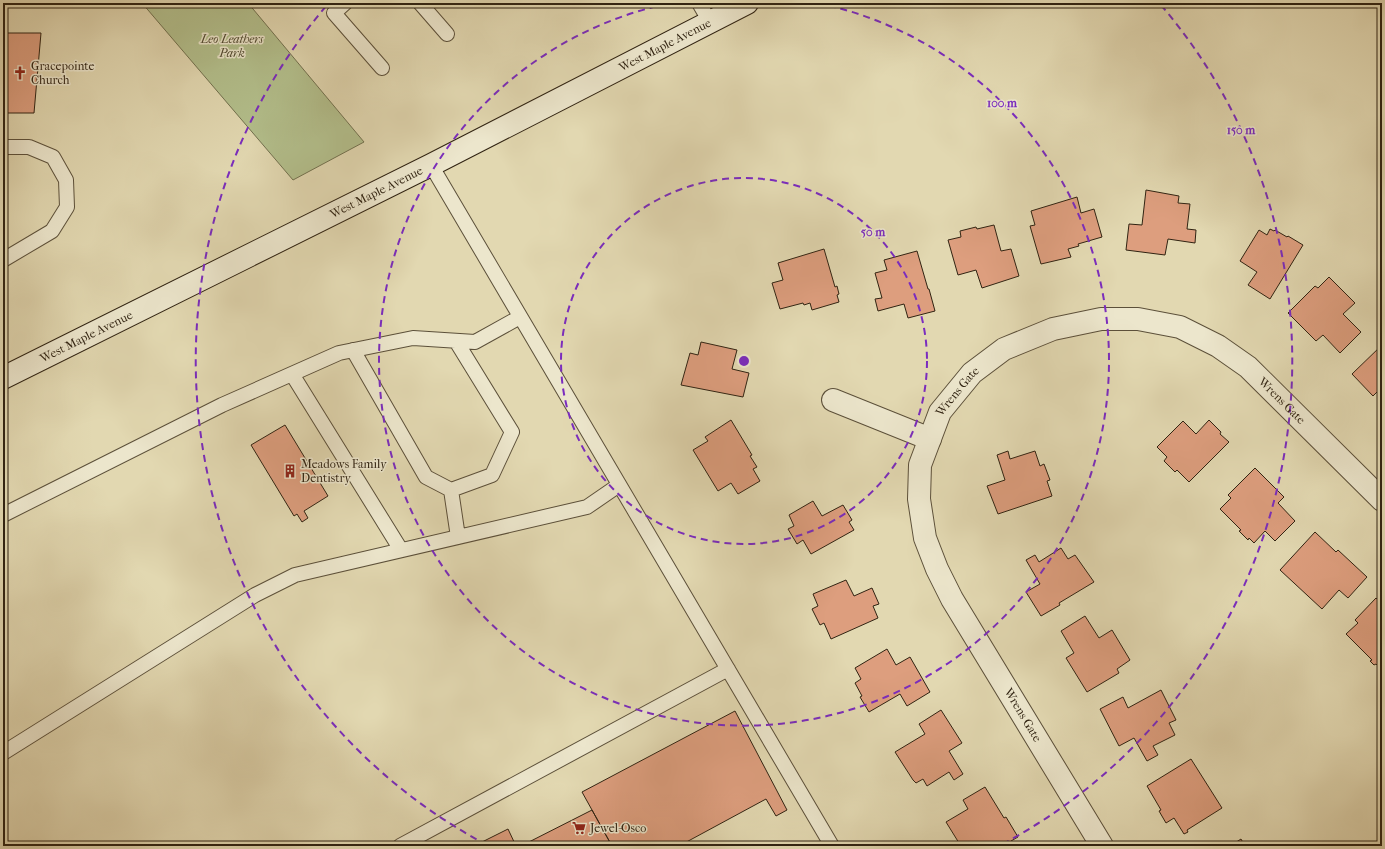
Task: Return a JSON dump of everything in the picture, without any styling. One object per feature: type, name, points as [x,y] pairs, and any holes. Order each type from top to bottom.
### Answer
[{"type":"street","name":"West Maple Avenue","points":[[3,377],[431,165],[747,3]]},
{"type":"street","name":"Wrens Gate","points":[[1102,846],[952,599],[936,569],[925,538],[918,499],[920,465],[940,412],[972,373],[1004,349],[1053,329],[1101,319],[1138,319],[1180,327],[1218,346],[1248,367],[1382,500]]},
{"type":"street","points":[[834,400],[930,439]]},
{"type":"lane","points":[[345,3],[334,13],[382,68]]},
{"type":"lane","points":[[420,3],[447,34]]},
{"type":"lane","points":[[699,3],[710,22]]},
{"type":"lane","points":[[3,149],[6,147],[29,146],[53,157],[66,180],[67,207],[52,231],[3,260]]},
{"type":"lane","points":[[431,165],[832,846]]},
{"type":"lane","points":[[3,515],[222,405],[339,353],[413,338],[474,342],[520,317]]},
{"type":"lane","points":[[353,350],[426,477],[452,490],[492,475],[512,432],[456,341]]},
{"type":"lane","points":[[292,374],[401,550]]},
{"type":"lane","points":[[3,753],[255,595],[295,575],[587,507],[619,485]]},
{"type":"lane","points":[[452,490],[458,537]]},
{"type":"lane","points":[[400,846],[728,669]]},
{"type":"green space","name":"Leo Leathers Park","points":[[142,3],[248,3],[364,142],[293,180]]},
{"type":"building","name":"Gracepointe Church","points":[[3,33],[41,33],[34,113],[3,113]]},
{"type":"building","points":[[1146,190],[1179,196],[1178,203],[1190,204],[1187,229],[1196,230],[1195,243],[1168,239],[1165,255],[1126,250],[1129,224],[1142,225]]},
{"type":"building","points":[[1077,197],[1081,213],[1094,209],[1102,237],[1078,244],[1079,246],[1068,249],[1071,257],[1041,264],[1030,226],[1035,225],[1031,211]]},
{"type":"building","points":[[994,225],[1001,251],[1011,249],[1019,276],[982,288],[976,270],[958,275],[948,240],[961,237],[960,231]]},
{"type":"building","points":[[1270,229],[1275,230],[1287,237],[1288,236],[1303,245],[1270,299],[1248,285],[1257,272],[1240,261],[1259,230],[1267,235]]},
{"type":"building","points":[[824,249],[835,287],[837,286],[839,302],[812,310],[810,303],[804,305],[803,303],[780,309],[772,283],[783,280],[778,263]]},
{"type":"building","points":[[917,251],[935,311],[908,318],[904,304],[878,311],[875,299],[882,298],[875,273],[887,270],[884,260]]},
{"type":"building","points":[[1329,277],[1355,303],[1343,314],[1361,332],[1340,353],[1323,335],[1316,341],[1288,313],[1315,286],[1318,288]]},
{"type":"building","points":[[701,342],[737,350],[732,369],[749,373],[743,397],[681,385],[690,353],[698,355]]},
{"type":"building","points":[[1382,345],[1382,387],[1373,396],[1352,374]]},
{"type":"building","points":[[731,420],[752,455],[750,456],[757,467],[753,469],[760,481],[738,494],[731,483],[718,491],[693,450],[708,441],[705,437]]},
{"type":"building","points":[[1209,420],[1221,432],[1220,434],[1229,442],[1189,482],[1177,470],[1175,472],[1164,461],[1167,457],[1157,447],[1183,421],[1196,434]]},
{"type":"building","name":"Meadows Family Dentistry","points":[[285,425],[328,496],[304,511],[308,518],[302,522],[297,514],[294,516],[251,445]]},
{"type":"building","points":[[1008,451],[1010,459],[1035,451],[1040,466],[1044,464],[1050,480],[1047,481],[1052,496],[998,514],[987,486],[1005,480],[997,455]]},
{"type":"building","points":[[1255,468],[1284,497],[1278,503],[1295,521],[1275,541],[1265,531],[1254,543],[1249,538],[1248,540],[1239,531],[1241,530],[1220,509],[1231,498],[1228,495]]},
{"type":"building","points":[[813,501],[822,516],[843,505],[852,520],[849,522],[854,530],[811,554],[803,540],[797,544],[788,529],[794,526],[789,515]]},
{"type":"building","points":[[1315,532],[1336,552],[1338,550],[1367,577],[1348,598],[1339,590],[1322,609],[1280,570]]},
{"type":"building","points":[[1061,548],[1068,559],[1075,555],[1094,582],[1059,603],[1060,605],[1041,616],[1026,592],[1040,584],[1026,560],[1035,555],[1039,562]]},
{"type":"building","points":[[846,580],[854,596],[872,588],[879,604],[873,606],[878,618],[831,639],[824,623],[820,625],[812,609],[818,606],[813,594]]},
{"type":"building","points":[[1376,598],[1382,603],[1381,669],[1370,661],[1372,660],[1346,634],[1358,623],[1355,620]]},
{"type":"building","points":[[1085,616],[1099,638],[1112,630],[1130,660],[1117,669],[1119,673],[1087,692],[1066,658],[1074,653],[1061,631]]},
{"type":"building","points":[[887,649],[896,665],[910,657],[930,692],[907,706],[900,694],[869,712],[860,697],[862,696],[855,683],[861,679],[855,668]]},
{"type":"building","points":[[1161,690],[1176,720],[1169,723],[1175,735],[1153,746],[1158,755],[1147,761],[1134,738],[1119,746],[1100,709],[1123,697],[1128,708]]},
{"type":"building","points":[[941,710],[962,743],[949,751],[963,774],[954,780],[949,772],[927,786],[923,779],[916,783],[913,780],[895,752],[925,734],[919,724]]},
{"type":"building","points":[[735,711],[787,810],[776,816],[766,799],[679,846],[612,846],[582,792]]},
{"type":"building","points":[[1191,759],[1222,808],[1187,830],[1188,832],[1184,834],[1174,818],[1166,823],[1159,811],[1161,810],[1147,786]]},
{"type":"building","points":[[985,787],[1004,818],[1006,817],[1018,837],[1011,841],[1014,846],[959,846],[957,844],[959,843],[946,822],[968,809],[963,800]]},
{"type":"building","name":"Jewel-Osco","points":[[592,810],[612,846],[521,846]]},
{"type":"building","points":[[508,829],[516,846],[474,846]]},
{"type":"building","points":[[1241,839],[1245,846],[1230,846]]},
{"type":"place","name":"Gracepointe Church","points":[[20,73]]},
{"type":"place","name":"Meadows Family Dentistry","points":[[290,471]]},
{"type":"place","name":"Jewel-Osco","points":[[579,828]]}]
